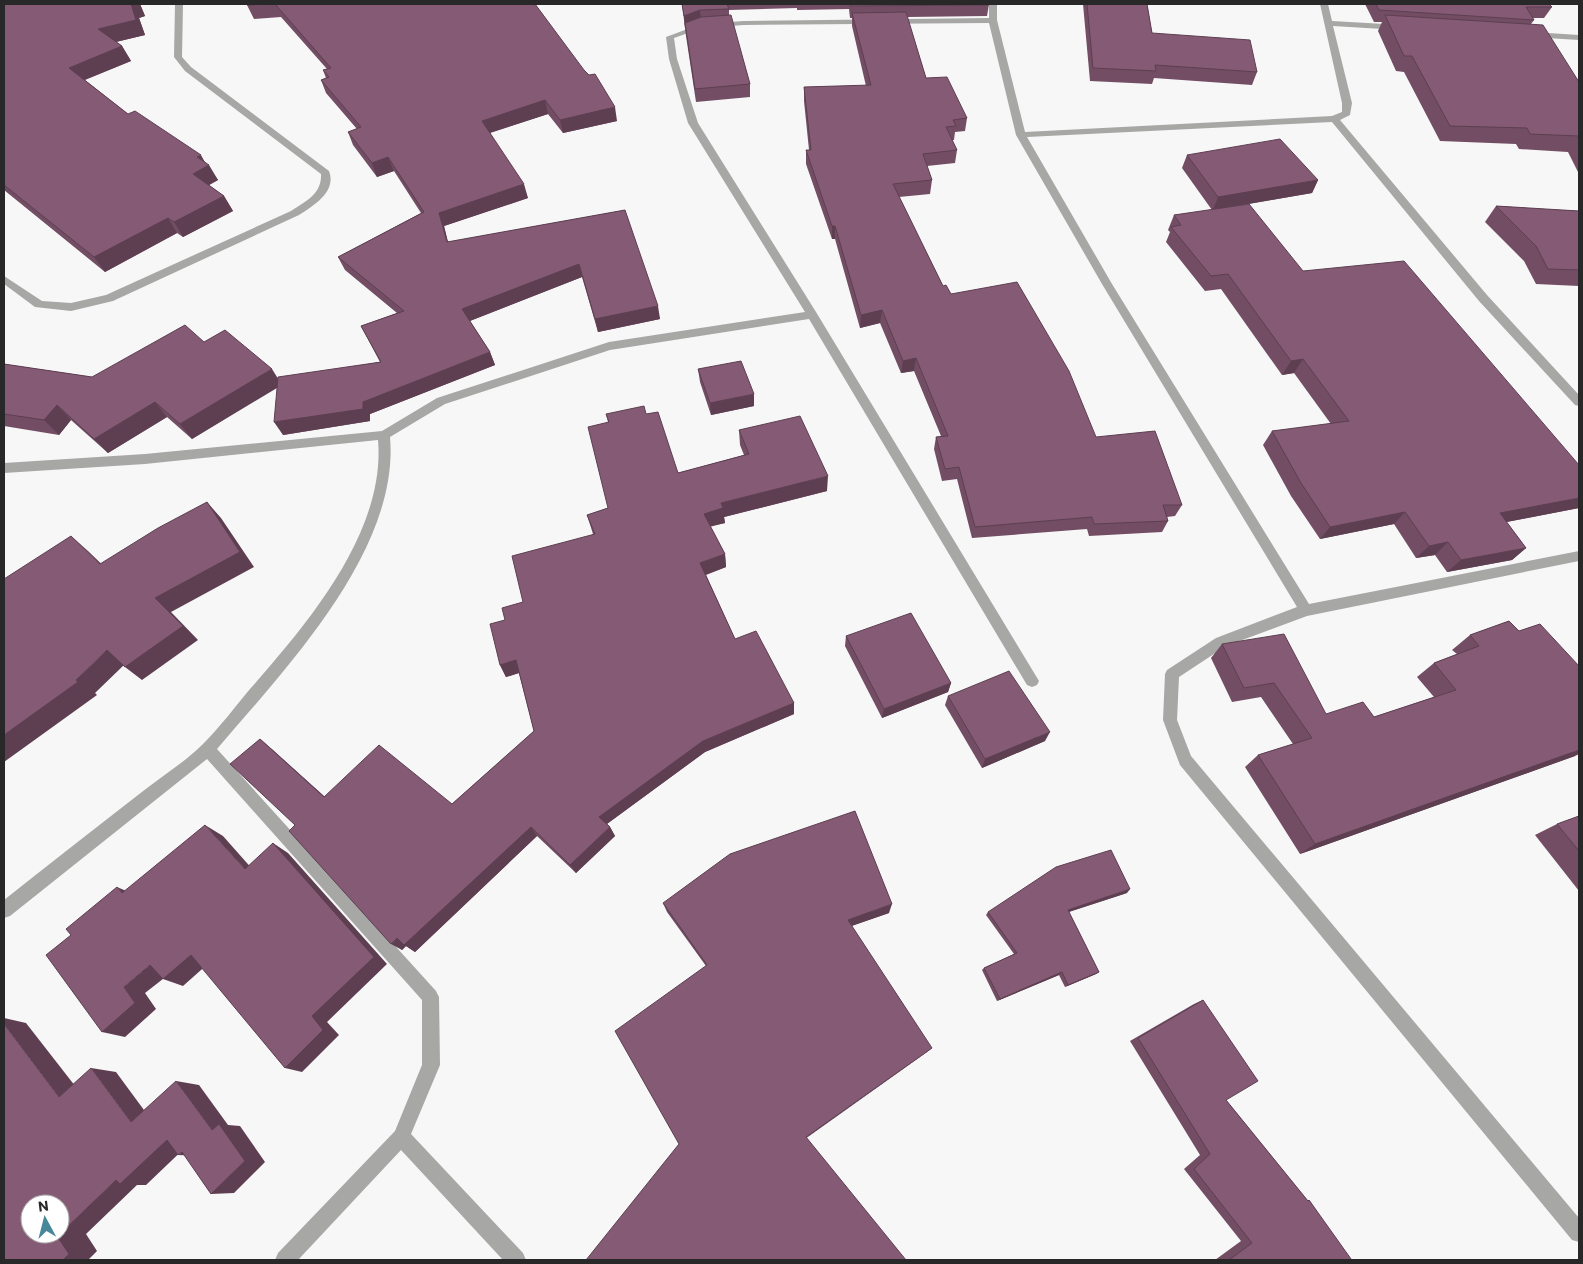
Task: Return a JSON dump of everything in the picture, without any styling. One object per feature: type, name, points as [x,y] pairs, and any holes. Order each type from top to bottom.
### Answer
[{"type":"street","points":[[4,279],[38,304],[71,307],[109,298],[296,213],[322,194],[327,182],[326,173],[188,68],[178,57],[179,4]]},
{"type":"street","points":[[993,4],[993,20],[1021,135],[1112,292],[1306,610]]},
{"type":"street","points":[[1021,135],[1334,119],[1346,113],[1347,103],[1330,23],[1324,4]]},
{"type":"street","points":[[993,20],[744,23],[701,26],[670,38],[673,59],[693,123],[812,315],[1032,681]]},
{"type":"street","points":[[1330,23],[1410,28]]},
{"type":"street","points":[[1519,34],[1579,38]]},
{"type":"street","points":[[1334,119],[1483,298],[1579,402]]},
{"type":"street","points":[[4,468],[146,459],[384,435],[441,401],[609,346],[812,315]]},
{"type":"street","points":[[4,910],[208,749],[287,657],[324,607],[352,562],[381,492],[386,460],[384,435]]},
{"type":"street","points":[[1579,556],[1306,610],[1220,642],[1172,674],[1170,720],[1185,760],[1579,1233]]},
{"type":"street","points":[[208,749],[430,997],[431,1065],[401,1137],[285,1260]]},
{"type":"street","points":[[401,1137],[516,1260]]},
{"type":"building","points":[[4,4],[131,4],[136,20],[98,29],[122,46],[69,68],[128,114],[135,111],[201,155],[197,157],[209,165],[193,174],[224,196],[174,222],[168,218],[94,257],[4,185]]},
{"type":"building","points":[[275,4],[535,4],[584,70],[589,75],[595,74],[615,107],[560,120],[545,100],[482,121],[524,184],[439,213],[447,242],[625,210],[658,306],[595,319],[579,264],[462,309],[490,352],[363,402],[363,409],[274,422],[278,377],[381,362],[361,326],[404,311],[338,257],[424,212],[388,157],[372,163],[348,132],[361,127],[321,80],[329,77],[323,70],[331,68]]},
{"type":"building","points":[[682,4],[727,4],[729,9],[700,10],[684,16]]},
{"type":"building","points":[[850,4],[989,4],[989,5],[850,6]]},
{"type":"building","points":[[1087,4],[1147,4],[1152,33],[1250,40],[1257,72],[1155,65],[1156,71],[1093,68]]},
{"type":"building","points":[[1376,4],[1549,4],[1552,7],[1526,7],[1534,20],[1379,10]]},
{"type":"building","points":[[906,12],[926,78],[947,77],[967,118],[953,120],[956,126],[946,127],[957,150],[923,154],[932,180],[893,184],[943,286],[946,285],[951,294],[1017,282],[1069,371],[1096,437],[1155,431],[1182,505],[1163,505],[1168,521],[1094,524],[1092,517],[975,527],[959,467],[945,469],[936,437],[948,436],[916,358],[903,361],[882,310],[861,315],[835,226],[832,226],[806,150],[811,150],[804,87],[871,85],[852,13]]},
{"type":"building","points":[[731,15],[750,84],[695,89],[685,23],[701,17]]},
{"type":"building","points":[[1385,15],[1543,25],[1579,82],[1579,136],[1530,134],[1527,128],[1450,126],[1412,56],[1404,56]]},
{"type":"building","points":[[1280,139],[1318,180],[1218,197],[1187,155]]},
{"type":"building","points":[[1249,204],[1303,271],[1404,261],[1579,465],[1579,498],[1500,513],[1526,548],[1461,560],[1448,542],[1429,546],[1405,512],[1330,527],[1301,483],[1272,431],[1349,421],[1303,359],[1291,361],[1228,274],[1211,276],[1171,227],[1181,225],[1174,215]]},
{"type":"building","points":[[1496,206],[1579,211],[1579,270],[1548,269],[1536,246]]},
{"type":"building","points":[[185,325],[204,342],[225,330],[272,369],[180,424],[155,402],[94,439],[57,405],[44,420],[4,414],[4,364],[92,377]]},
{"type":"building","points":[[741,361],[754,394],[710,403],[698,369]]},
{"type":"building","points":[[644,406],[646,414],[658,412],[678,473],[749,454],[739,430],[800,416],[828,476],[721,503],[723,508],[704,514],[725,554],[700,563],[735,639],[756,631],[794,703],[703,741],[599,817],[610,827],[570,865],[531,827],[404,945],[397,938],[391,944],[289,831],[295,825],[230,764],[260,739],[324,797],[379,745],[452,804],[534,731],[516,660],[500,665],[490,624],[505,620],[502,608],[523,602],[512,556],[595,534],[587,515],[608,508],[588,427],[609,422],[606,414]]},
{"type":"building","points":[[207,502],[240,552],[155,598],[183,626],[125,667],[107,650],[76,680],[78,682],[4,735],[4,579],[71,536],[100,564],[158,528]]},
{"type":"building","points":[[911,613],[951,683],[884,709],[846,636]]},
{"type":"building","points":[[1509,621],[1519,631],[1540,624],[1579,666],[1579,750],[1315,844],[1258,755],[1312,738],[1274,683],[1244,688],[1222,644],[1284,634],[1326,714],[1363,702],[1374,717],[1456,690],[1434,663],[1479,646],[1470,635]]},
{"type":"building","points":[[1009,671],[1050,732],[985,759],[948,696]]},
{"type":"building","points":[[855,811],[892,904],[848,920],[932,1048],[806,1137],[906,1260],[586,1260],[679,1144],[615,1031],[707,965],[663,903],[730,854]]},
{"type":"building","points":[[1579,816],[1579,851],[1557,824]]},
{"type":"building","points":[[205,825],[245,869],[273,843],[374,957],[312,1016],[323,1030],[285,1068],[191,955],[163,979],[150,965],[124,987],[135,1003],[102,1032],[46,955],[71,935],[66,929],[117,887],[122,893]]},
{"type":"building","points":[[1111,850],[1130,889],[1068,910],[1099,972],[1068,985],[1062,972],[1000,999],[984,968],[1017,953],[988,912],[1056,867]]},
{"type":"building","points":[[1203,1000],[1258,1081],[1226,1100],[1309,1200],[1351,1259],[1229,1260],[1252,1243],[1194,1169],[1210,1154],[1138,1038]]},
{"type":"building","points":[[4,1024],[59,1097],[91,1068],[131,1122],[176,1081],[212,1130],[219,1124],[245,1161],[211,1194],[182,1152],[178,1155],[167,1140],[120,1184],[116,1180],[70,1224],[70,1194],[20,1194],[20,1244],[62,1244],[69,1254],[63,1260],[4,1260]]}]
